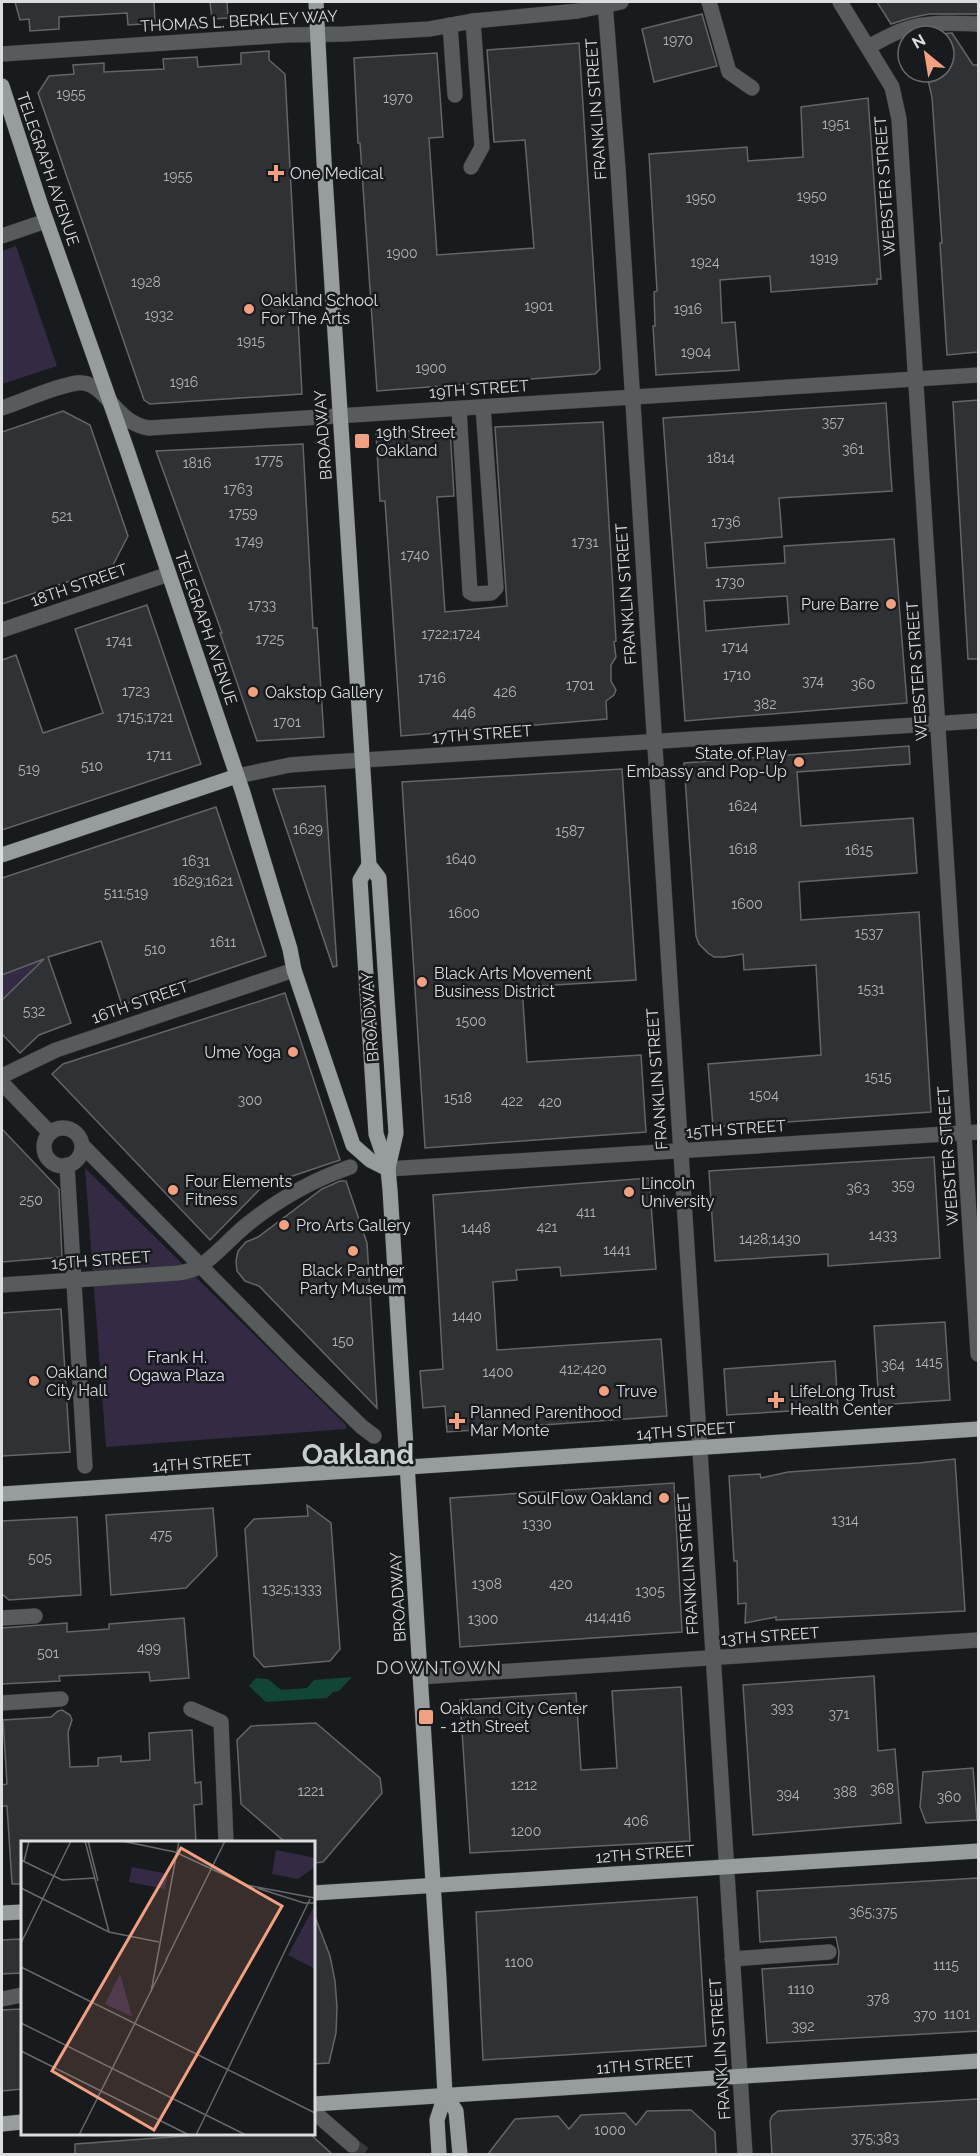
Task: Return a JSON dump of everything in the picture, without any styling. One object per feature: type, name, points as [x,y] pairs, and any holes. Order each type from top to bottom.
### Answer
[{"type":"main road","name":"BROADWAY","points":[[316,2],[369,865],[360,880],[376,1134],[388,1169],[445,2095],[437,2120],[439,2154]]},
{"type":"main road","name":"TELEGRAPH AVENUE","points":[[2,86],[46,221],[237,776],[290,949],[294,970],[353,1145],[370,1160],[388,1169]]},
{"type":"main road","name":"17TH STREET","points":[[2,855],[237,776]]},
{"type":"main road","name":"14TH STREET","points":[[2,1494],[978,1429]]},
{"type":"main road","name":"12TH STREET","points":[[315,1893],[978,1851]]},
{"type":"main road","points":[[2,1914],[21,1912]]},
{"type":"main road","name":"11TH STREET","points":[[315,2104],[978,2061]]},
{"type":"main road","name":"BROADWAY","points":[[445,2095],[456,2111],[460,2154]]},
{"type":"main road","points":[[2,2124],[21,2122]]},
{"type":"street","name":"THOMAS L. BERKLEY WAY","points":[[2,54],[214,39],[429,29],[473,21],[578,11],[605,3],[621,2]]},
{"type":"street","points":[[709,2],[729,72],[752,88]]},
{"type":"street","name":"WEBSTER STREET","points":[[840,2],[892,87],[899,119],[938,724],[971,1132],[978,1354]]},
{"type":"street","name":"FRANKLIN STREET","points":[[605,3],[614,106],[744,2154]]},
{"type":"street","points":[[471,167],[482,147],[473,21]]},
{"type":"street","points":[[868,47],[914,27],[951,23],[978,24]]},
{"type":"street","points":[[450,25],[455,95]]},
{"type":"street","points":[[2,236],[46,221]]},
{"type":"street","name":"19TH STREET","points":[[2,408],[78,383],[96,388],[130,422],[139,427],[148,428],[978,375]]},
{"type":"street","points":[[459,409],[470,592],[474,594],[491,593],[496,588],[483,407]]},
{"type":"street","name":"18TH STREET","points":[[2,630],[169,574]]},
{"type":"street","name":"17TH STREET","points":[[237,776],[290,765],[978,721]]},
{"type":"street","name":"16TH STREET","points":[[2,1076],[56,1050],[294,970]]},
{"type":"street","points":[[2,1083],[50,1133]]},
{"type":"street","points":[[83,1146],[80,1156],[67,1166],[56,1164],[45,1153],[45,1142],[50,1133],[62,1128],[74,1130],[83,1146],[364,1430]]},
{"type":"street","name":"15TH STREET","points":[[388,1169],[971,1132]]},
{"type":"street","points":[[67,1166],[85,1466]]},
{"type":"street","points":[[201,1266],[236,1233],[276,1203],[317,1180],[350,1167]]},
{"type":"street","name":"15TH STREET","points":[[2,1285],[178,1274],[201,1266]]},
{"type":"street","points":[[2,1618],[35,1617]]},
{"type":"street","name":"13TH STREET","points":[[420,1677],[978,1640]]},
{"type":"street","points":[[2,1703],[61,1699]]},
{"type":"street","points":[[191,1708],[221,1722],[226,1841]]},
{"type":"street","points":[[732,1959],[829,1952]]},
{"type":"street","points":[[2,1999],[21,1995]]},
{"type":"street","points":[[315,2113],[352,2145]]},
{"type":"green space","points":[[16,246],[57,366],[2,384],[2,251]]},
{"type":"green space","points":[[43,959],[2,1000],[2,975]]},
{"type":"green space","name":"Frank H. Ogawa Plaza","points":[[85,1168],[346,1425],[346,1429],[106,1447]]},
{"type":"shaded area","points":[[352,1677],[339,1691],[333,1692],[327,1698],[266,1702],[249,1686],[256,1678],[268,1679],[281,1690],[307,1688],[314,1680]]},
{"type":"building","points":[[15,2],[154,2],[155,23],[128,25],[127,13],[59,17],[59,29],[30,31],[29,19],[20,20]]},
{"type":"building","points":[[210,2],[227,2],[228,18],[212,19]]},
{"type":"building","points":[[877,2],[978,2],[978,14],[929,14],[891,24]]},
{"type":"building","points":[[702,14],[717,66],[654,82],[642,29]]},
{"type":"building","points":[[956,39],[973,65],[978,65],[978,352],[947,355],[932,97],[929,84],[956,84]]},
{"type":"building","points":[[579,43],[600,369],[595,374],[377,391],[360,143],[358,143],[354,58],[437,53],[443,137],[429,138],[437,255],[534,248],[525,140],[494,142],[487,50]]},
{"type":"building","points":[[269,51],[269,60],[285,74],[302,394],[150,404],[144,400],[38,93],[49,76],[74,74],[73,65],[104,63],[104,72],[164,69],[163,59],[197,57],[198,67],[241,64],[241,53]]},
{"type":"building","points":[[868,98],[881,279],[877,279],[877,284],[771,292],[770,276],[720,280],[722,323],[735,322],[739,370],[656,375],[653,326],[655,326],[654,292],[657,291],[649,154],[747,147],[748,161],[803,157],[801,107]]},
{"type":"building","points":[[978,400],[978,659],[968,659],[953,402]]},
{"type":"building","points":[[886,403],[892,491],[779,498],[782,537],[705,543],[707,568],[785,563],[784,546],[894,539],[907,703],[685,721],[663,418]],"holes":[[[787,596],[789,624],[706,631],[704,601]]]},
{"type":"building","points":[[63,411],[90,425],[128,536],[112,567],[2,604],[2,432]]},
{"type":"building","points":[[603,422],[616,641],[614,642],[616,657],[611,665],[611,681],[616,690],[614,695],[606,701],[607,719],[401,736],[385,501],[380,501],[376,433],[450,428],[454,496],[437,497],[445,612],[507,606],[495,427]]},
{"type":"building","points":[[303,444],[313,628],[317,628],[324,737],[257,741],[220,633],[222,633],[156,451]]},
{"type":"building","points":[[147,605],[201,764],[2,830],[2,660],[16,655],[43,733],[103,713],[75,629]]},
{"type":"building","points":[[909,746],[910,764],[797,772],[801,826],[913,818],[917,873],[799,882],[801,920],[919,912],[931,1112],[713,1127],[708,1064],[821,1055],[816,965],[744,970],[743,954],[714,957],[699,944],[696,936],[684,763]]},
{"type":"building","points":[[622,769],[636,980],[522,987],[527,1062],[641,1055],[646,1132],[425,1148],[402,782]]},
{"type":"building","points":[[325,786],[337,966],[333,967],[273,789]]},
{"type":"building","points":[[216,807],[266,956],[122,1005],[101,941],[48,957],[71,1023],[39,1035],[20,1053],[2,1034],[2,1000],[44,959],[2,975],[2,878]]},
{"type":"building","points":[[285,993],[340,1160],[263,1186],[210,1240],[52,1074],[63,1064]]},
{"type":"building","points":[[2,1129],[59,1189],[62,1257],[2,1262]]},
{"type":"building","points":[[934,1157],[940,1258],[828,1266],[828,1254],[715,1261],[709,1171]]},
{"type":"building","points":[[649,1178],[656,1269],[561,1276],[560,1267],[516,1270],[517,1280],[493,1282],[497,1350],[661,1339],[667,1416],[447,1432],[445,1406],[423,1408],[420,1371],[443,1369],[433,1195]]},
{"type":"building","points":[[340,1181],[346,1181],[367,1243],[377,1408],[259,1286],[245,1281],[237,1271],[238,1251],[246,1242],[258,1237],[322,1189]]},
{"type":"building","name":"Oakland City Hall","points":[[61,1309],[70,1452],[2,1456],[2,1313]]},
{"type":"building","points":[[945,1322],[950,1400],[879,1405],[874,1326]]},
{"type":"building","points":[[835,1361],[838,1408],[727,1415],[724,1369]]},
{"type":"building","points":[[955,1459],[965,1611],[776,1620],[776,1617],[745,1623],[746,1603],[738,1604],[737,1561],[734,1561],[729,1476],[760,1474],[761,1478],[788,1472]]},
{"type":"building","points":[[674,1483],[682,1632],[460,1647],[450,1498]]},
{"type":"building","points":[[307,1505],[331,1523],[340,1649],[330,1661],[264,1667],[254,1656],[245,1529],[254,1519],[308,1516]]},
{"type":"building","points":[[213,1508],[217,1556],[186,1588],[111,1595],[106,1515]]},
{"type":"building","points":[[77,1517],[81,1595],[9,1600],[2,1594],[2,1521]]},
{"type":"building","points":[[184,1618],[189,1678],[150,1681],[149,1672],[59,1676],[60,1681],[2,1684],[2,1628],[67,1623],[67,1632],[109,1629],[109,1624]]},
{"type":"building","points":[[874,1676],[878,1751],[895,1749],[901,1823],[753,1835],[743,1685]]},
{"type":"building","points":[[681,1687],[690,1841],[470,1853],[460,1700],[576,1693],[581,1770],[617,1768],[612,1691]]},
{"type":"building","points":[[62,1710],[70,1715],[72,1720],[68,1732],[70,1767],[98,1766],[98,1758],[121,1756],[121,1762],[150,1760],[149,1733],[192,1730],[195,1783],[201,1782],[202,1804],[194,1805],[196,1841],[21,1841],[21,1884],[12,1884],[7,1806],[2,1806],[2,1785],[7,1784],[3,1720],[51,1717]]},
{"type":"building","points":[[316,1723],[380,1778],[382,1793],[323,1862],[315,1863],[315,1841],[284,1841],[241,1804],[237,1740],[251,1726]]},
{"type":"building","points":[[973,1768],[977,1820],[926,1823],[920,1807],[923,1772]]},
{"type":"building","points":[[978,1878],[978,2031],[767,2043],[762,1969],[838,1964],[839,1952],[836,1937],[760,1942],[757,1891]]},
{"type":"building","points":[[697,1897],[706,2046],[483,2060],[476,1912]]},
{"type":"building","points":[[315,1917],[330,1956],[335,1981],[336,2033],[329,2063],[315,2064]]},
{"type":"building","points":[[21,1939],[21,1973],[2,1974],[2,1940]]},
{"type":"building","points":[[21,2009],[21,2089],[2,2091],[2,2010]]},
{"type":"building","points":[[978,2099],[978,2154],[772,2154],[770,2121],[778,2111]]},
{"type":"building","points":[[691,2110],[715,2132],[716,2154],[488,2154],[515,2119],[558,2116],[569,2129],[581,2115],[625,2113],[636,2125],[647,2111]]},
{"type":"building","points":[[200,2135],[311,2135],[332,2154],[75,2154],[75,2144]]},
{"type":"tunnel","points":[[352,2145],[364,2154]]},
{"type":"place","name":"One Medical","points":[[276,173]]},
{"type":"place","name":"Oakland School For The Arts","points":[[249,309]]},
{"type":"place","name":"19th Street Oakland","points":[[362,441]]},
{"type":"place","name":"Pure Barre","points":[[891,604]]},
{"type":"place","name":"Oakstop Gallery","points":[[253,692]]},
{"type":"place","name":"State of Play Embassy and Pop-Up","points":[[799,762]]},
{"type":"place","name":"Black Arts Movement Business District","points":[[422,982]]},
{"type":"place","name":"Ume Yoga","points":[[293,1052]]},
{"type":"place","name":"Four Elements Fitness","points":[[173,1190]]},
{"type":"place","name":"Lincoln University","points":[[629,1192]]},
{"type":"place","name":"Pro Arts Gallery","points":[[284,1225]]},
{"type":"place","name":"Black Panther Party Museum","points":[[353,1251]]},
{"type":"place","name":"Oakland City Hall","points":[[34,1381]]},
{"type":"place","name":"Truve","points":[[604,1391]]},
{"type":"place","name":"LifeLong Trust Health Center","points":[[776,1400]]},
{"type":"place","name":"Planned Parenthood Mar Monte","points":[[457,1421]]},
{"type":"place","name":"SoulFlow Oakland","points":[[664,1498]]},
{"type":"place","name":"Oakland City Center - 12th Street","points":[[426,1717]]},
{"type":"district","name":"Oakland","points":[[358,1454]]},
{"type":"district","name":"DOWNTOWN","points":[[439,1667]]}]
